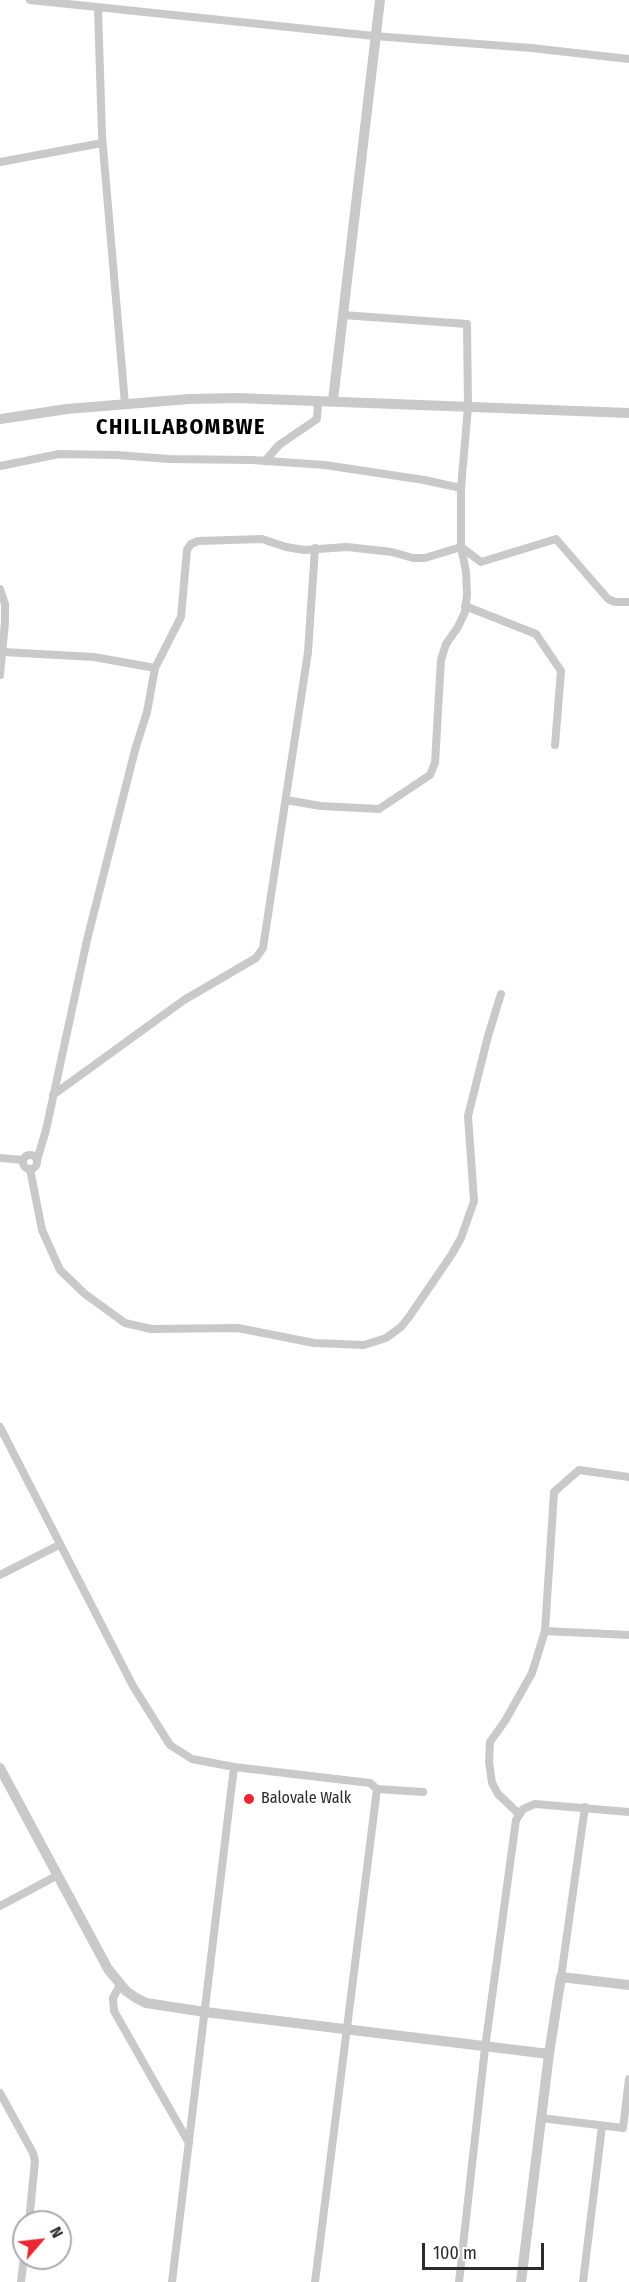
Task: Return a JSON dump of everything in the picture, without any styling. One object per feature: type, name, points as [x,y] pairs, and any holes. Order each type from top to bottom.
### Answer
[{"type":"street","points":[[30,0],[374,36],[531,48],[629,59]]},
{"type":"street","points":[[333,400],[380,0]]},
{"type":"street","points":[[98,8],[102,143],[125,404]]},
{"type":"street","points":[[0,162],[102,143]]},
{"type":"street","points":[[286,800],[321,806],[379,808],[430,775],[435,763],[441,660],[446,644],[458,627],[465,606],[466,572],[461,547],[461,488],[468,407],[467,324],[343,315]]},
{"type":"street","points":[[0,418],[125,404],[237,398],[629,413]]},
{"type":"street","points":[[265,461],[279,445],[317,420],[318,400]]},
{"type":"street","points":[[0,466],[59,454],[265,461],[325,465],[461,488]]},
{"type":"street","points":[[461,547],[481,562],[556,538],[608,599],[615,602],[629,602]]},
{"type":"street","points":[[30,1170],[35,1167],[46,1130],[87,940],[135,750],[147,712],[155,668],[181,617],[186,550],[198,541],[262,539],[304,550],[347,547],[392,552],[412,558],[425,558],[461,547]]},
{"type":"street","points":[[53,1095],[184,1000],[256,958],[263,948],[309,652],[315,548]]},
{"type":"street","points":[[0,589],[5,604],[0,675]]},
{"type":"street","points":[[465,606],[536,634],[561,671],[555,745]]},
{"type":"street","points":[[3,652],[94,657],[155,668]]},
{"type":"street","points":[[23,1160],[24,1166],[30,1170],[42,1230],[60,1270],[85,1294],[125,1323],[151,1329],[238,1328],[314,1343],[364,1345],[386,1338],[410,1317],[452,1254],[461,1238],[474,1201],[468,1116],[501,994]]},
{"type":"street","points":[[0,1158],[23,1160],[28,1155],[37,1160]]},
{"type":"street","points":[[0,1427],[133,1686],[164,1739],[184,1756],[234,1767],[370,1783],[377,1789],[423,1792]]},
{"type":"street","points":[[518,1814],[498,1794],[492,1783],[489,1762],[490,1742],[506,1721],[532,1673],[546,1631],[554,1492],[566,1479],[579,1470],[629,1477]]},
{"type":"street","points":[[0,1575],[59,1545]]},
{"type":"street","points":[[546,1631],[629,1635]]},
{"type":"street","points":[[172,2282],[234,1767]]},
{"type":"street","points":[[0,1768],[108,1969],[120,1985],[146,2003],[485,2048],[549,2054]]},
{"type":"street","points":[[315,2282],[377,1789]]},
{"type":"street","points":[[459,2282],[485,2048],[518,1814],[529,1805],[535,1804],[629,1812]]},
{"type":"street","points":[[521,2282],[549,2054],[585,1807]]},
{"type":"street","points":[[0,1906],[58,1875]]},
{"type":"street","points":[[561,1977],[629,1985]]},
{"type":"street","points":[[120,1985],[113,1998],[114,2011],[189,2143]]},
{"type":"street","points":[[541,2118],[626,2129],[629,2079]]},
{"type":"street","points":[[0,2093],[35,2161],[30,2210]]},
{"type":"street","points":[[583,2282],[602,2126]]},
{"type":"place","name":"Balovale Walk","points":[[249,1799]]},
{"type":"district","name":"CHILILABOMBWE","points":[[181,428]]}]
